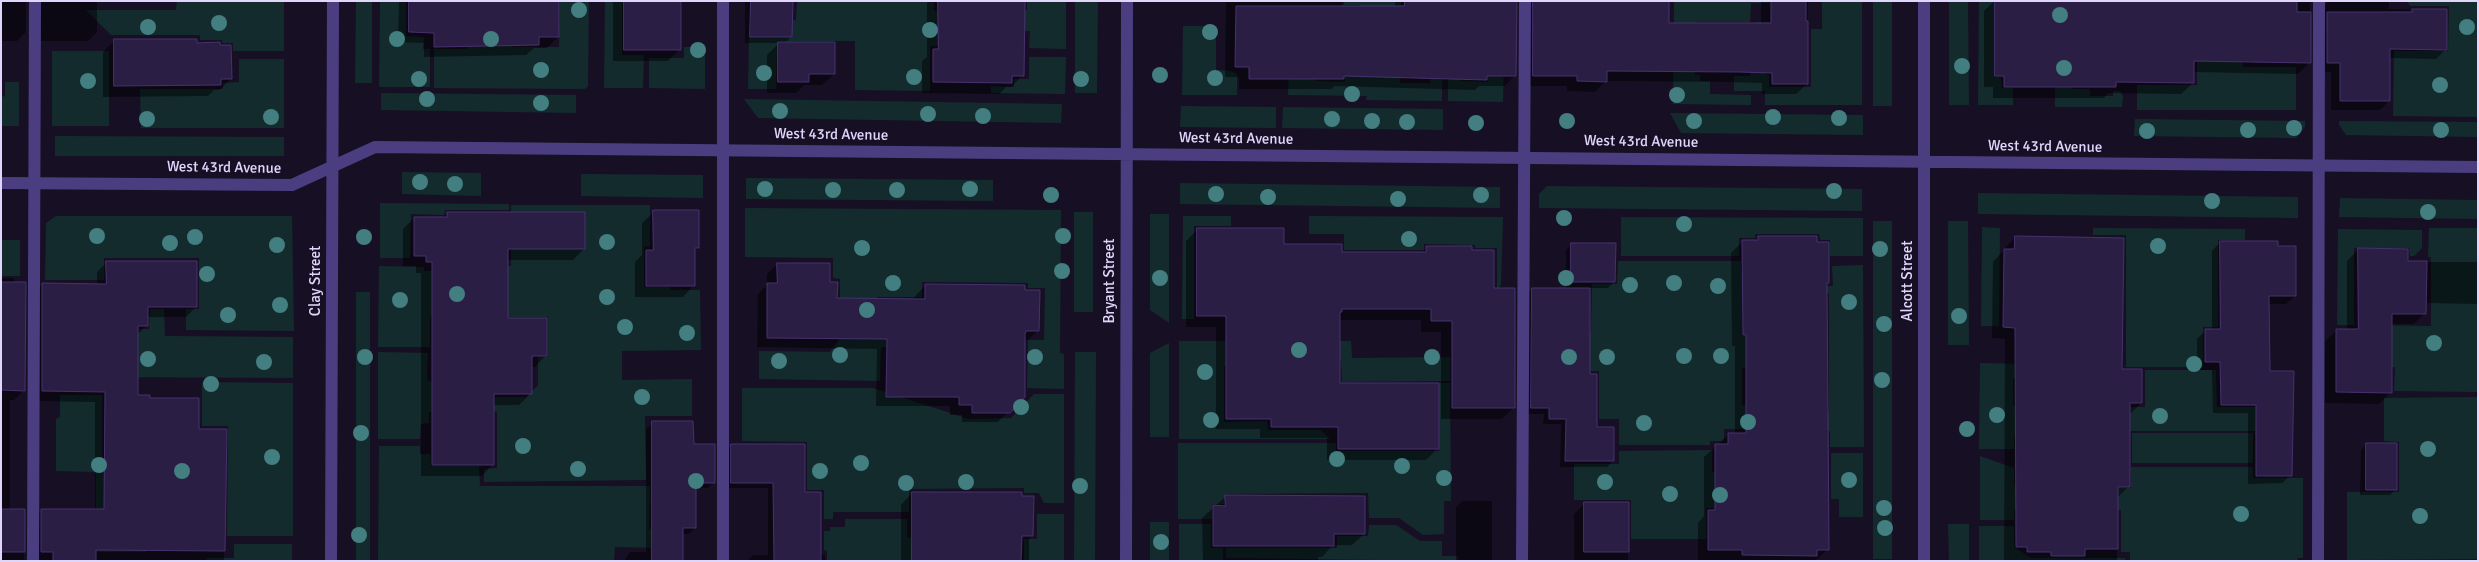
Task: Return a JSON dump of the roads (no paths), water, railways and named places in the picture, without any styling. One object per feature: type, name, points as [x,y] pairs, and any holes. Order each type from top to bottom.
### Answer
[{"type":"street","points":[[33,561],[35,1]]},
{"type":"street","name":"Clay Street","points":[[331,561],[333,1]]},
{"type":"street","points":[[723,1],[723,561]]},
{"type":"street","name":"Bryant Street","points":[[1126,561],[1127,1]]},
{"type":"street","points":[[1522,561],[1525,1]]},
{"type":"street","name":"Alcott Street","points":[[1924,1],[1924,561]]},
{"type":"street","points":[[2318,561],[2319,1]]},
{"type":"street","name":"West 43rd Avenue","points":[[1,183],[292,185],[375,147],[2478,167]]}]
